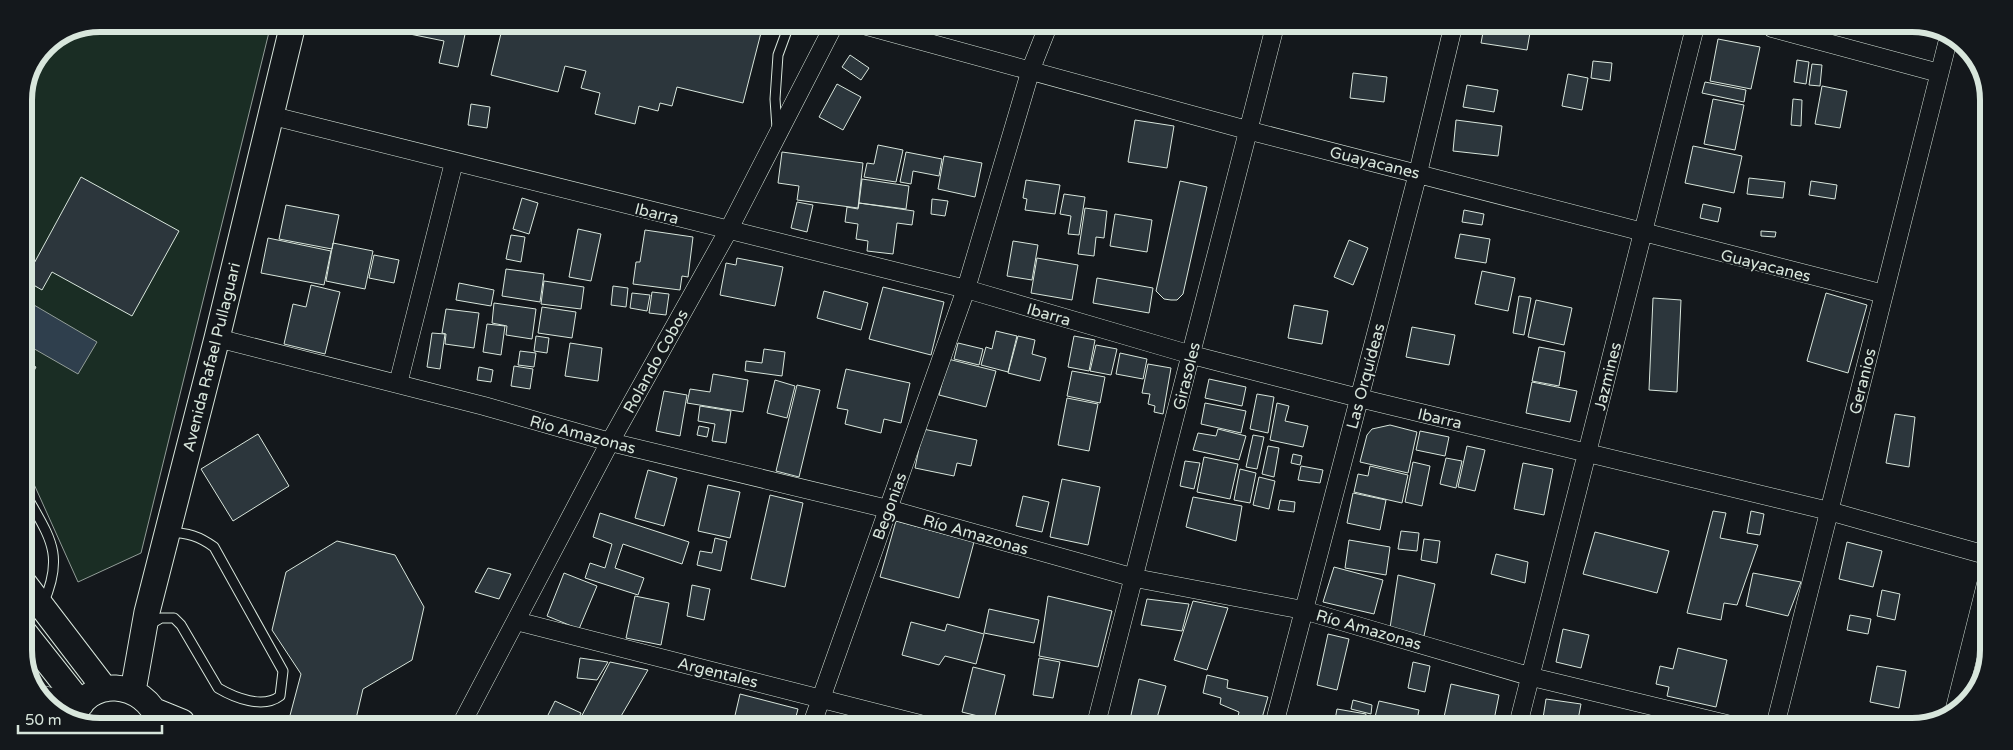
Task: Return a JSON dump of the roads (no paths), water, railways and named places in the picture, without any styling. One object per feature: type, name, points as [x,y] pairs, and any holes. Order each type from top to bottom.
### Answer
[{"type":"street","name":"Avenida Rafael Pullaguari","points":[[133,691],[144,627],[217,338],[291,33]]},
{"type":"street","name":"Rolando Cobos","points":[[465,718],[610,442],[728,231],[830,33]]},
{"type":"street","name":"Guayacanes","points":[[894,33],[1031,69],[1247,130],[1884,294]]},
{"type":"street","points":[[1031,69],[1045,33]]},
{"type":"street","name":"Girasoles","points":[[1098,718],[1192,356],[1247,130],[1273,33]]},
{"type":"street","name":"Las Orquídeas","points":[[1276,718],[1418,173],[1452,33]]},
{"type":"street","name":"Jazmines","points":[[1520,718],[1532,677],[1693,33]]},
{"type":"street","points":[[1791,33],[1939,73]]},
{"type":"street","name":"Geranios","points":[[1777,718],[1947,43]]},
{"type":"street","name":"Begonias","points":[[814,718],[966,289],[1031,69]]},
{"type":"street","name":"Ibarra","points":[[270,115],[966,289],[1192,356],[1829,511],[1980,553]]},
{"type":"street","points":[[398,384],[454,162]]},
{"type":"street","name":"Río Amazonas","points":[[217,338],[398,384],[610,442],[888,509],[1135,578],[1303,610],[1532,677],[1702,718]]},
{"type":"street","points":[[33,594],[105,689]]},
{"type":"street","points":[[1957,700],[1980,608]]},
{"type":"street","name":"Argentales","points":[[516,620],[897,718]]},
{"type":"street","points":[[33,646],[77,712]]},
{"type":"street","points":[[77,712],[91,695],[105,689],[119,688],[133,691],[146,699],[157,716]]},
{"type":"street","points":[[62,705],[77,712]]},
{"type":"lane","points":[[778,137],[775,99],[778,55],[786,33]]},
{"type":"lane","points":[[33,508],[53,546],[52,583],[42,606]]},
{"type":"lane","points":[[144,627],[161,618],[174,618],[181,625],[218,688],[242,699],[259,702],[272,702],[280,696],[283,671],[214,547],[201,538],[186,533],[167,532]]},
{"type":"water","points":[[34,305],[97,342],[78,374],[33,348]]}]
